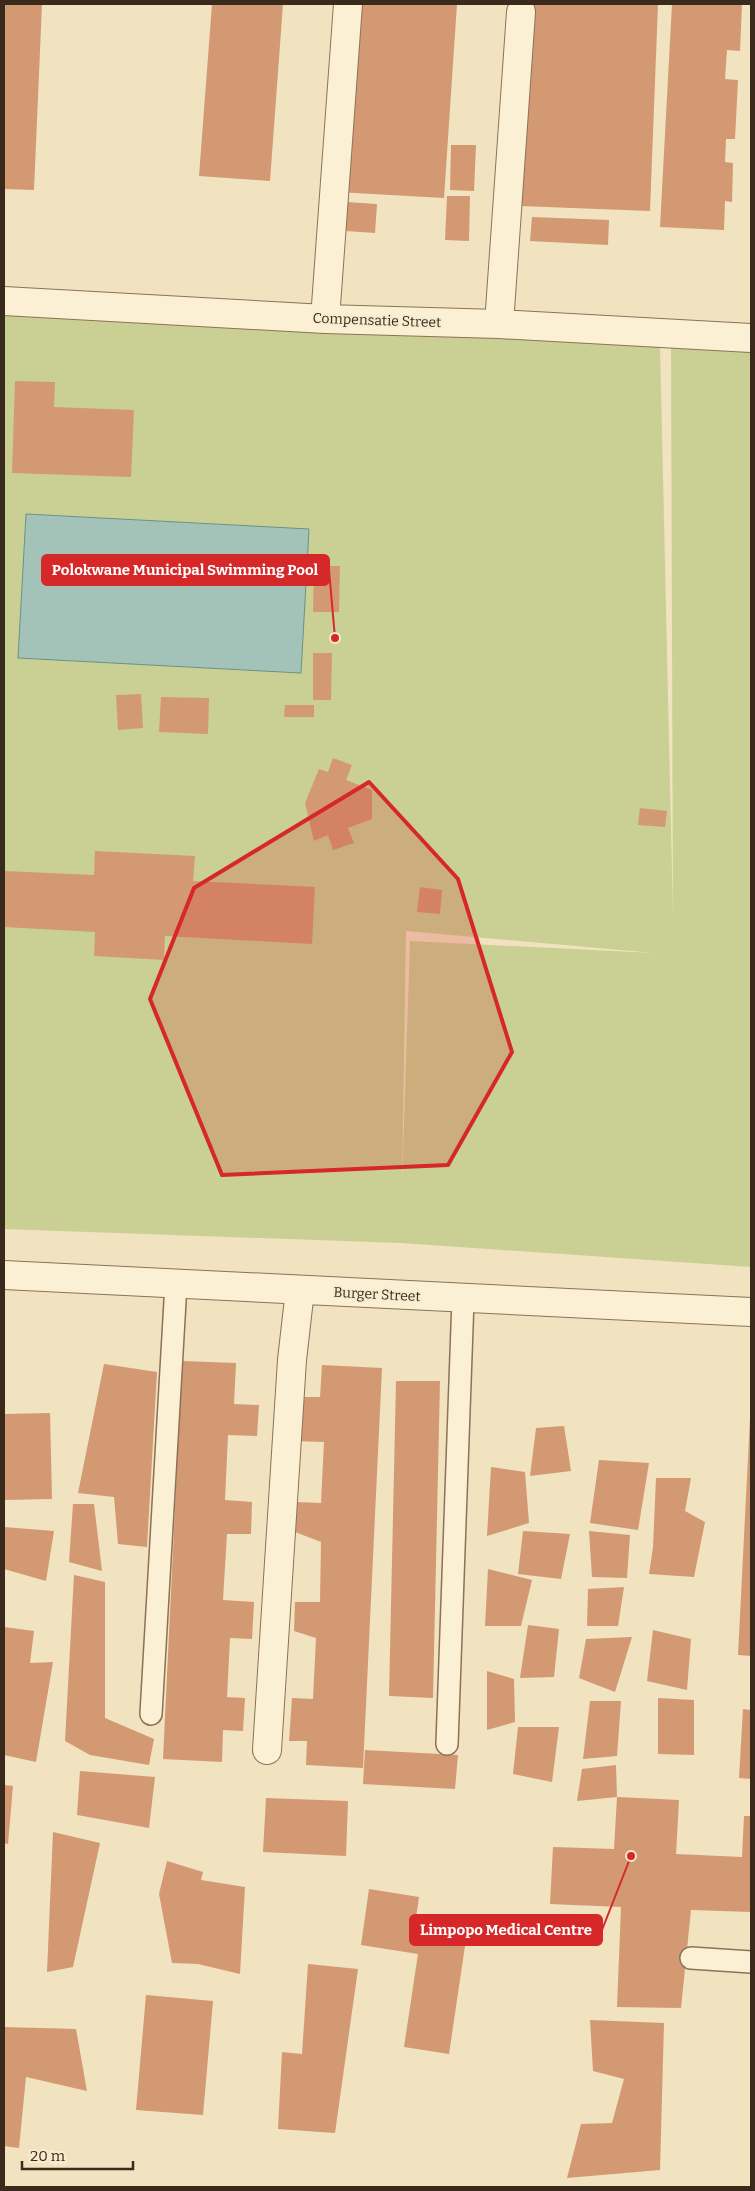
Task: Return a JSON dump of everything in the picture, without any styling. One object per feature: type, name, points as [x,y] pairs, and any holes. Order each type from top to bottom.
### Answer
[{"type":"street","points":[[325,319],[348,4]]},
{"type":"street","points":[[499,324],[521,12]]},
{"type":"street","name":"Compensatie Street","points":[[4,301],[325,319],[499,324],[751,338]]},
{"type":"street","name":"Burger Street","points":[[4,1275],[751,1312]]},
{"type":"street","points":[[267,1750],[292,1360],[300,1290]]},
{"type":"lane","points":[[151,1714],[176,1284]]},
{"type":"lane","points":[[447,1744],[463,1299]]},
{"type":"lane","points":[[691,1958],[751,1962]]},
{"type":"highlighted area","points":[[369,782],[458,879],[512,1052],[448,1165],[222,1175],[150,999],[194,888]]},
{"type":"green space","points":[[4,315],[660,345],[673,916],[671,342],[751,346],[751,1267],[401,1243],[4,1229]],"holes":[[[406,931],[654,953],[410,941],[402,1183]]]},
{"type":"water","points":[[26,514],[309,529],[301,673],[18,658]]},
{"type":"building","points":[[4,4],[42,4],[34,190],[4,189]]},
{"type":"building","points":[[212,4],[283,4],[270,181],[199,176]]},
{"type":"building","points":[[349,4],[457,4],[444,198],[337,192]]},
{"type":"building","points":[[527,4],[658,4],[650,211],[520,206]]},
{"type":"building","points":[[672,4],[742,4],[740,51],[727,50],[725,79],[738,80],[735,139],[726,139],[725,162],[733,163],[732,202],[725,201],[724,230],[660,227]]},
{"type":"building","points":[[451,145],[476,145],[474,191],[450,190]]},
{"type":"building","points":[[447,196],[470,196],[469,241],[445,240]]},
{"type":"building","points":[[347,202],[377,204],[375,233],[346,231]]},
{"type":"building","points":[[532,217],[609,220],[608,245],[530,241]]},
{"type":"building","points":[[15,381],[55,382],[54,407],[134,410],[131,477],[12,473]]},
{"type":"building","points":[[314,566],[340,566],[339,612],[313,612]]},
{"type":"building","points":[[313,653],[332,653],[331,700],[313,700]]},
{"type":"building","points":[[141,694],[143,728],[118,730],[116,695]]},
{"type":"building","points":[[161,697],[209,698],[208,734],[159,732]]},
{"type":"building","points":[[285,705],[314,705],[314,717],[284,717]]},
{"type":"building","points":[[333,758],[352,765],[346,780],[372,790],[372,819],[348,828],[354,843],[333,850],[328,835],[314,841],[305,803],[319,769],[328,772]]},
{"type":"building","points":[[640,808],[667,811],[665,827],[638,825]]},
{"type":"building","points":[[95,851],[195,856],[193,881],[315,887],[312,944],[165,936],[164,960],[94,956],[95,932],[4,927],[4,871],[94,875]]},
{"type":"building","points":[[420,887],[442,890],[440,914],[417,912]]},
{"type":"building","points":[[182,1361],[236,1363],[234,1404],[259,1405],[257,1436],[228,1435],[225,1500],[252,1502],[251,1534],[227,1534],[223,1600],[254,1602],[252,1639],[230,1638],[227,1697],[245,1698],[243,1731],[223,1730],[222,1762],[163,1759]]},
{"type":"building","points":[[104,1364],[157,1372],[147,1547],[118,1544],[114,1497],[78,1493]]},
{"type":"building","points":[[322,1365],[382,1368],[363,1768],[306,1765],[307,1741],[289,1741],[292,1698],[313,1699],[316,1638],[294,1631],[295,1602],[320,1602],[321,1542],[295,1532],[296,1502],[321,1503],[324,1442],[294,1441],[296,1397],[320,1397]]},
{"type":"building","points":[[396,1381],[440,1381],[433,1698],[389,1696]]},
{"type":"building","points":[[50,1413],[52,1499],[4,1500],[4,1414]]},
{"type":"building","points":[[751,1418],[751,1656],[738,1655]]},
{"type":"building","points":[[564,1426],[571,1471],[530,1476],[536,1428]]},
{"type":"building","points":[[599,1460],[649,1463],[638,1530],[590,1523]]},
{"type":"building","points":[[491,1467],[525,1472],[529,1523],[487,1536]]},
{"type":"building","points":[[656,1478],[691,1478],[685,1511],[705,1522],[694,1577],[649,1574],[653,1547]]},
{"type":"building","points":[[73,1504],[94,1504],[102,1571],[69,1562]]},
{"type":"building","points":[[4,1527],[54,1531],[46,1581],[4,1569]]},
{"type":"building","points":[[523,1531],[570,1534],[561,1579],[518,1574]]},
{"type":"building","points":[[589,1531],[630,1535],[627,1578],[592,1577]]},
{"type":"building","points":[[488,1569],[532,1580],[521,1626],[485,1626]]},
{"type":"building","points":[[74,1575],[105,1582],[105,1718],[154,1739],[149,1765],[90,1755],[65,1741]]},
{"type":"building","points":[[624,1587],[618,1626],[587,1626],[588,1589]]},
{"type":"building","points":[[528,1625],[559,1629],[554,1677],[520,1678]]},
{"type":"building","points":[[4,1627],[34,1631],[30,1663],[53,1662],[36,1762],[4,1755]]},
{"type":"building","points":[[653,1630],[691,1639],[687,1690],[647,1681]]},
{"type":"building","points":[[632,1637],[615,1692],[579,1678],[586,1639]]},
{"type":"building","points":[[487,1671],[514,1679],[515,1722],[487,1730]]},
{"type":"building","points":[[658,1698],[694,1700],[694,1755],[658,1754]]},
{"type":"building","points":[[590,1701],[621,1701],[617,1756],[583,1759]]},
{"type":"building","points":[[743,1709],[751,1710],[751,1779],[739,1778]]},
{"type":"building","points":[[518,1727],[559,1727],[552,1782],[513,1774]]},
{"type":"building","points":[[365,1750],[458,1755],[455,1789],[363,1784]]},
{"type":"building","points":[[616,1765],[617,1797],[577,1801],[582,1769]]},
{"type":"building","points":[[80,1771],[155,1777],[149,1828],[77,1815]]},
{"type":"building","points":[[4,1785],[13,1786],[8,1844],[4,1843]]},
{"type":"building","points":[[617,1797],[679,1800],[676,1854],[742,1857],[744,1816],[751,1816],[751,1912],[691,1910],[681,2008],[617,2007],[621,1907],[550,1904],[553,1847],[614,1849]]},
{"type":"building","points":[[266,1798],[348,1801],[346,1856],[263,1852]]},
{"type":"building","points":[[53,1832],[100,1843],[73,1967],[47,1972]]},
{"type":"building","points":[[167,1861],[203,1872],[201,1880],[245,1887],[240,1974],[198,1964],[172,1963],[159,1894]]},
{"type":"building","points":[[369,1889],[419,1897],[413,1939],[465,1946],[449,2054],[404,2047],[418,1954],[361,1945]]},
{"type":"building","points":[[308,1964],[358,1969],[335,2133],[278,2129],[282,2052],[302,2054]]},
{"type":"building","points":[[146,1995],[213,2001],[203,2115],[136,2110]]},
{"type":"building","points":[[590,2020],[664,2023],[660,2170],[567,2178],[581,2124],[612,2123],[624,2079],[593,2071]]},
{"type":"building","points":[[4,2027],[76,2029],[87,2091],[26,2077],[19,2148],[4,2146]]},
{"type":"place","name":"Polokwane Municipal Swimming Pool","points":[[335,638]]},
{"type":"place","name":"Limpopo Medical Centre","points":[[631,1856]]}]
